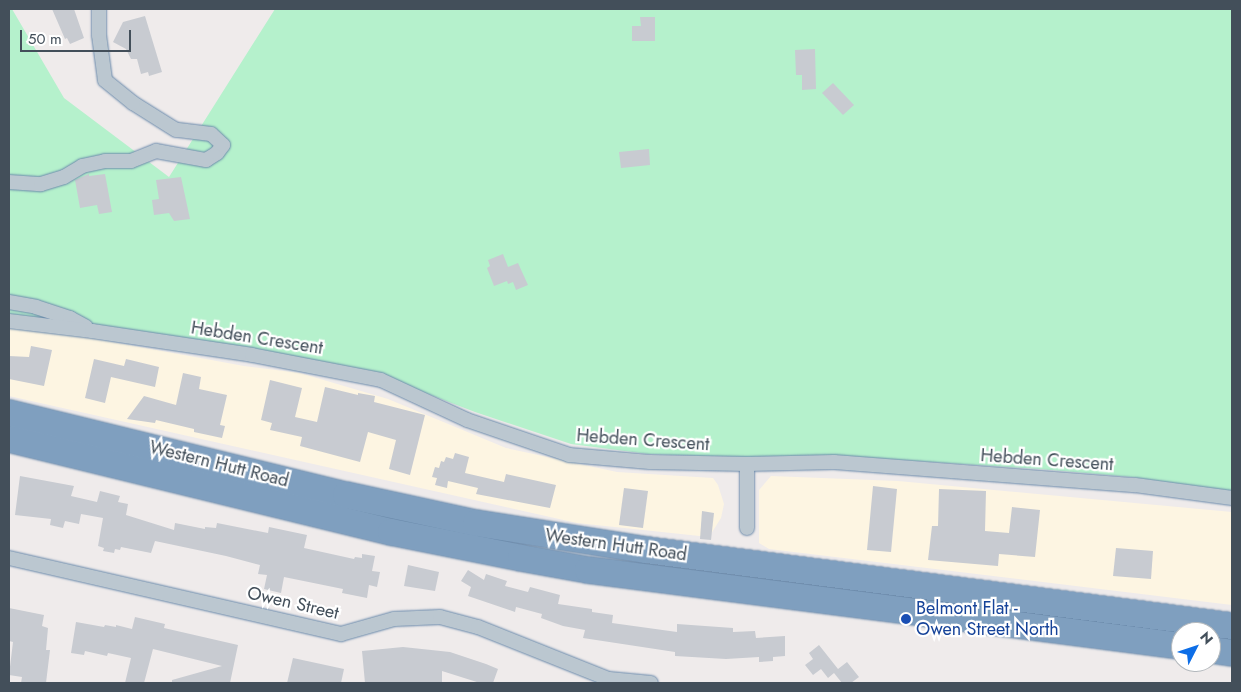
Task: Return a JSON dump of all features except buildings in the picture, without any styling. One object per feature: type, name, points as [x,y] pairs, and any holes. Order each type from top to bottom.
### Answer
[{"type":"highway","name":"Western Hutt Road","points":[[9,413],[346,495],[485,525],[647,550],[1232,626]]},
{"type":"highway","name":"Western Hutt Road","points":[[9,439],[391,532],[588,570],[1171,645]]},
{"type":"street","points":[[9,182],[41,184],[64,177],[82,166],[105,161],[131,161],[156,151],[206,160],[217,153],[223,145],[211,134],[176,130],[133,104],[105,80],[99,35],[99,9]]},
{"type":"street","points":[[9,302],[36,307],[70,318],[92,331]]},
{"type":"street","name":"Hebden Crescent","points":[[9,321],[92,331],[313,366],[381,380],[467,420],[569,455],[650,462],[747,464],[834,462],[1135,485],[1232,498]]},
{"type":"street","points":[[747,464],[747,528]]},
{"type":"street","name":"Owen Street","points":[[9,558],[341,634],[394,619],[440,617],[478,627],[609,680],[651,683]]},
{"type":"shaded area","points":[[9,327],[64,333],[244,366],[300,373],[388,399],[506,448],[617,472],[713,478],[718,485],[724,504],[721,518],[709,537],[577,523],[9,396]]},
{"type":"shaded area","points":[[771,476],[898,481],[1232,512],[1232,605],[769,549],[759,543],[759,490]]},
{"type":"green space","points":[[9,9],[12,9],[64,98],[169,177],[275,9],[1232,9],[1232,492],[1131,477],[1039,469],[839,456],[754,458],[648,454],[571,444],[475,412],[381,376],[9,318]]},
{"type":"place","name":"Belmont Flat - Owen Street North","points":[[906,619]]}]
